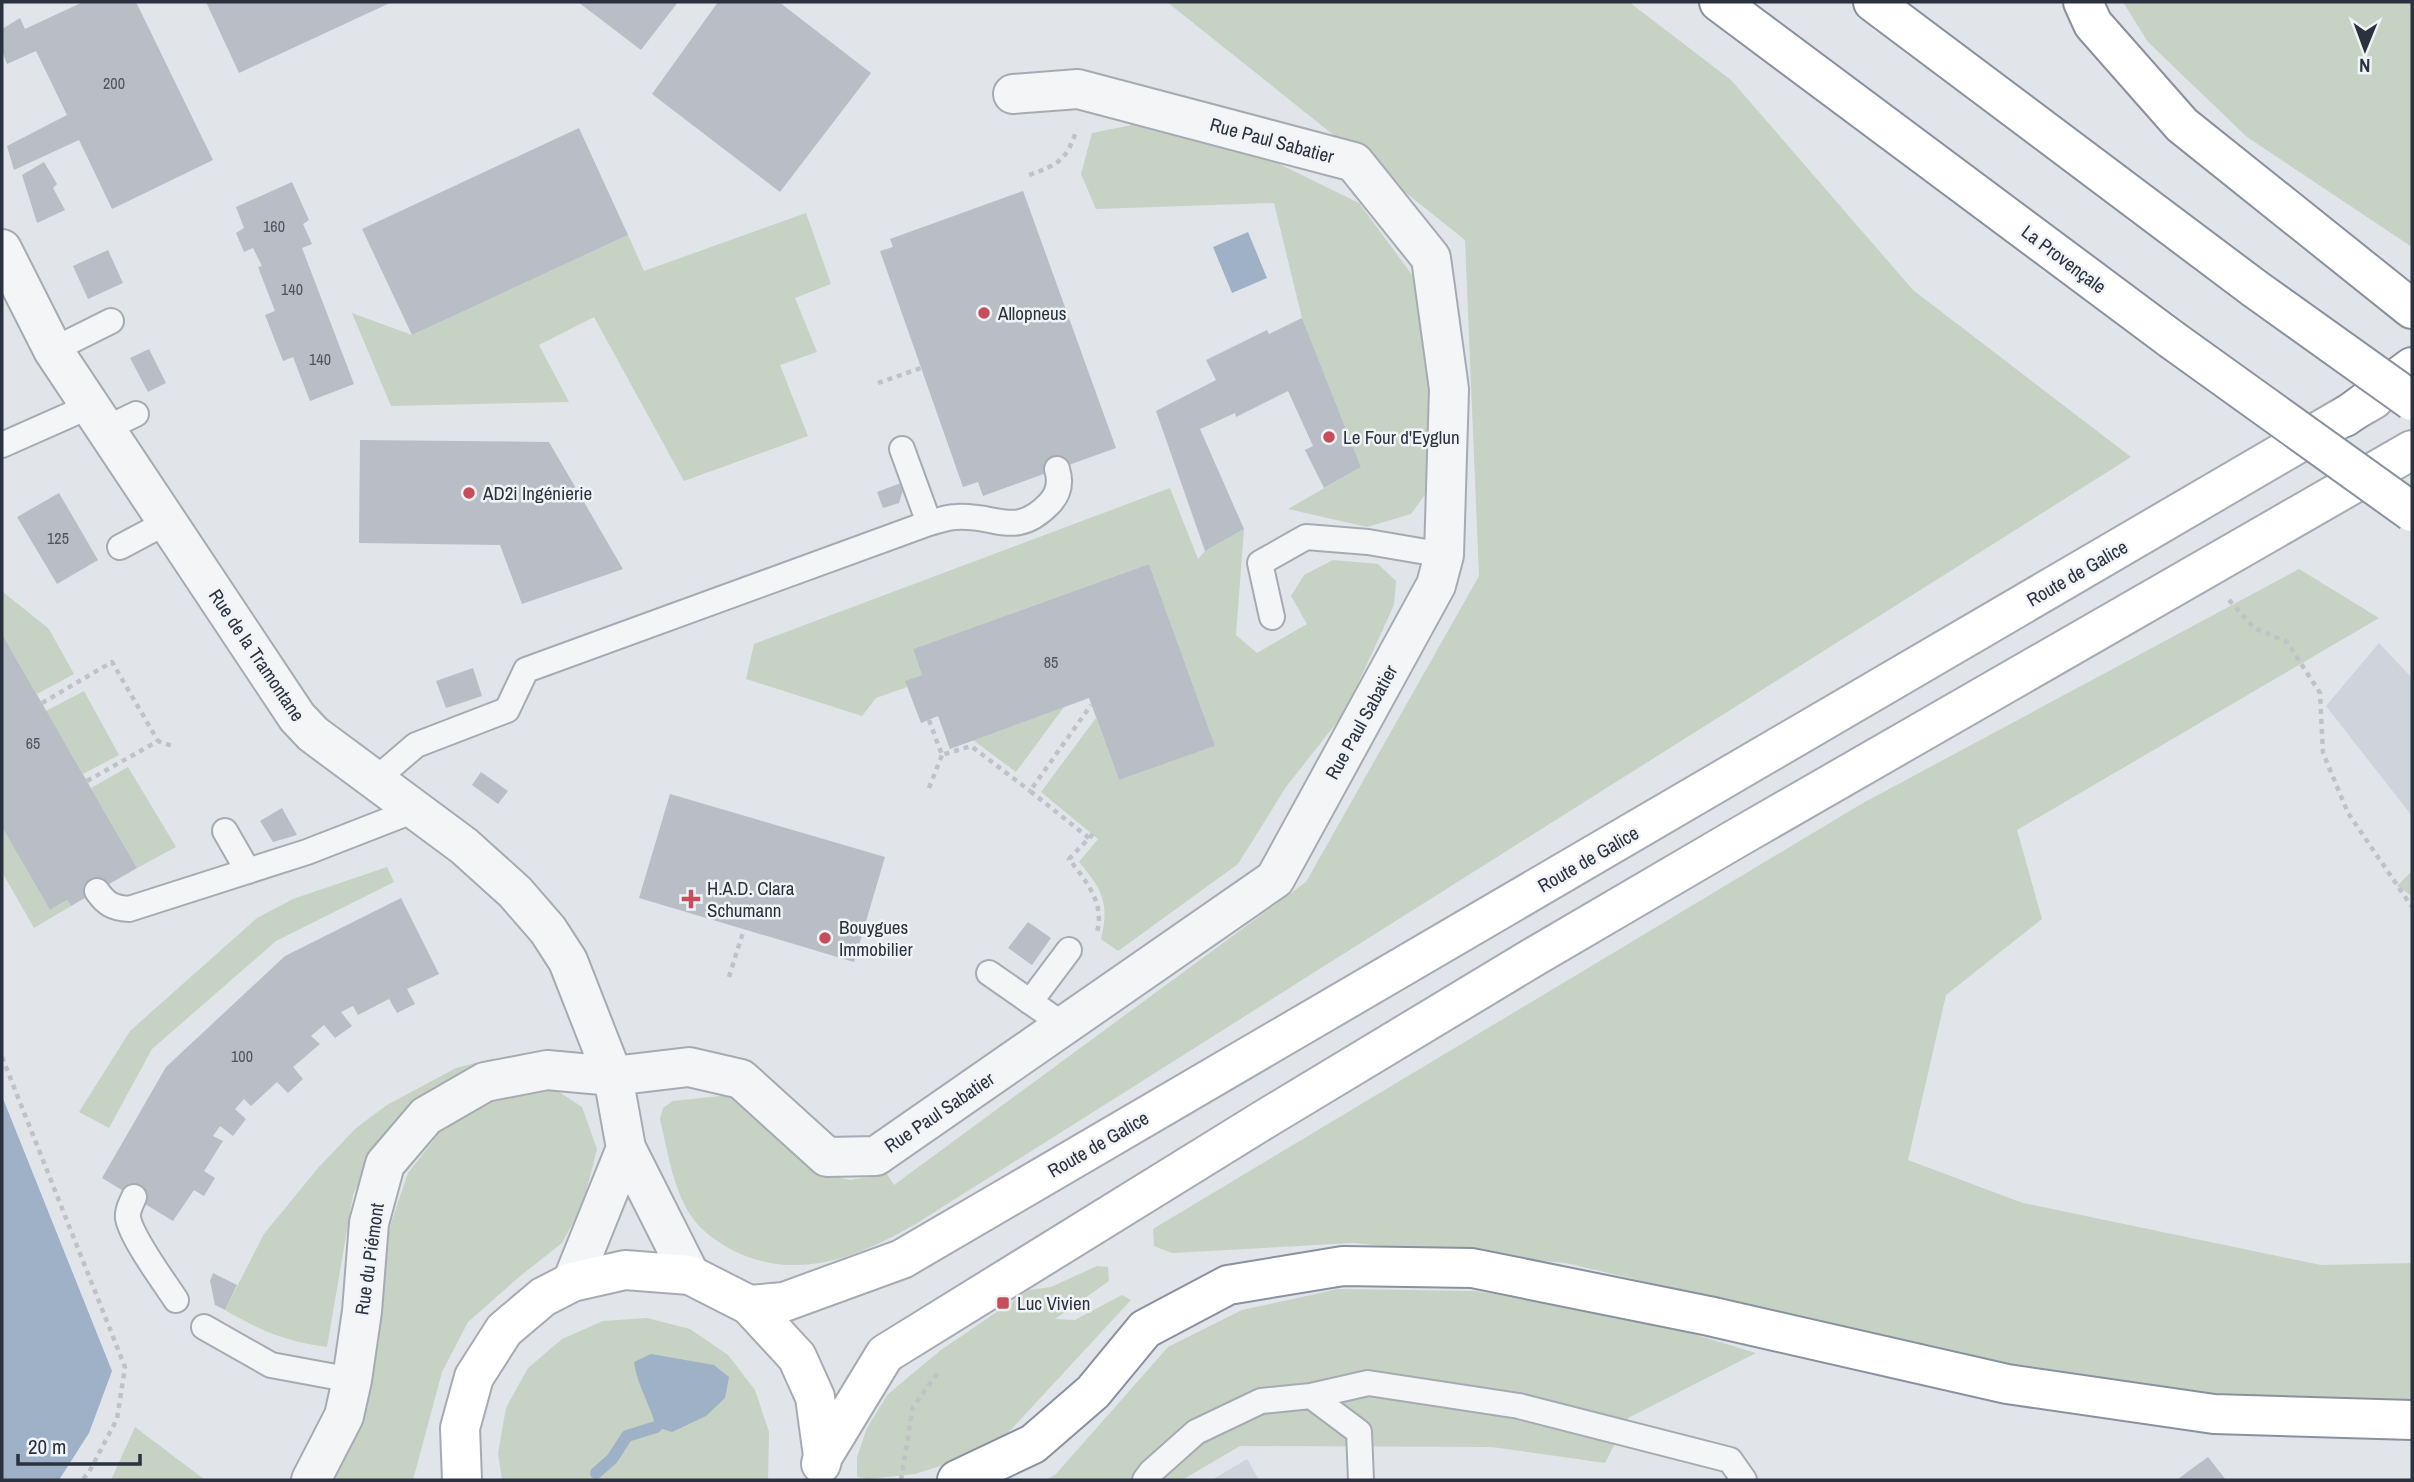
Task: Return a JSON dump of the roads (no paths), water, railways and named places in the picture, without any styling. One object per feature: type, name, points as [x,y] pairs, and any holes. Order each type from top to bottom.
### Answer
[{"type":"main road","name":"La Provençale","points":[[1719,2],[2171,339],[2412,512]]},
{"type":"main road","points":[[1873,2],[2254,288],[2412,401]]},
{"type":"main road","points":[[2083,2],[2093,24],[2182,125],[2412,309]]},
{"type":"main road","points":[[2345,416],[2412,367]]},
{"type":"main road","name":"Route de Galice","points":[[749,1304],[783,1302],[902,1259],[2412,377]]},
{"type":"main road","points":[[821,1468],[885,1354],[1532,958],[2412,450]]},
{"type":"main road","points":[[957,1480],[1033,1444],[1093,1392],[1145,1329],[1228,1285],[1343,1266],[1472,1268],[1709,1317],[2007,1384],[2214,1413],[2412,1420]]},
{"type":"main road","points":[[462,1480],[460,1428],[474,1377],[504,1330],[543,1297],[572,1282],[625,1269],[690,1275],[749,1304],[796,1357],[815,1397],[821,1468]]},
{"type":"street","name":"Rue Paul Sabatier","points":[[613,1076],[689,1067],[741,1079],[827,1157],[876,1156],[1275,879],[1436,585],[1444,555],[1450,388],[1431,258],[1354,162],[1078,89],[1013,94]]},
{"type":"street","name":"Rue de la Tramontane","points":[[2,249],[53,350],[110,416],[167,522],[297,717],[313,734],[464,846],[516,892],[548,930],[568,961],[613,1076],[626,1148],[690,1275]]},
{"type":"street","name":"Rue du Piémont","points":[[311,1480],[344,1416],[362,1311],[369,1223],[385,1164],[426,1116],[485,1082],[547,1070],[613,1076]]},
{"type":"street","points":[[572,1282],[626,1148]]},
{"type":"lane","points":[[53,350],[111,321]]},
{"type":"lane","points":[[2,444],[110,416]]},
{"type":"lane","points":[[902,449],[929,523]]},
{"type":"lane","points":[[375,780],[416,745],[507,710],[526,670],[929,523],[954,517],[981,518],[1008,524],[1036,517],[1054,499],[1061,480],[1057,469]]},
{"type":"lane","points":[[120,547],[167,522]]},
{"type":"lane","points":[[1272,617],[1260,563],[1306,537],[1368,542],[1444,555]]},
{"type":"lane","points":[[97,891],[105,903],[116,908],[130,909],[307,852],[415,810]]},
{"type":"lane","points":[[225,831],[248,871]]},
{"type":"lane","points":[[1030,1002],[1069,950]]},
{"type":"lane","points":[[989,973],[1065,1026]]},
{"type":"lane","points":[[134,1197],[128,1216],[133,1232],[176,1300]]},
{"type":"lane","points":[[204,1327],[271,1365],[352,1380]]},
{"type":"lane","points":[[1151,1478],[1196,1432],[1261,1401],[1311,1396],[1368,1383],[1519,1406],[1730,1461],[1744,1480]]},
{"type":"lane","points":[[1311,1396],[1359,1432],[1361,1480]]},
{"type":"water","points":[[1248,232],[1267,278],[1232,293],[1213,247]]},
{"type":"water","points":[[2,1096],[112,1371],[89,1433],[59,1480],[2,1480]]},
{"type":"water","points":[[651,1354],[714,1365],[729,1377],[725,1398],[706,1416],[672,1432],[656,1427],[634,1362]]},
{"type":"waterway","points":[[596,1473],[612,1459],[627,1436],[656,1427]]},
{"type":"place","name":"Allopneus","points":[[984,313]]},
{"type":"place","name":"Le Four d'Eyglun","points":[[1329,437]]},
{"type":"place","name":"AD2i Ingénierie","points":[[469,493]]},
{"type":"place","name":"H.A.D. Clara Schumann","points":[[691,899]]},
{"type":"place","name":"Bouygues Immobilier","points":[[825,938]]},
{"type":"place","name":"Luc Vivien","points":[[1003,1303]]}]
